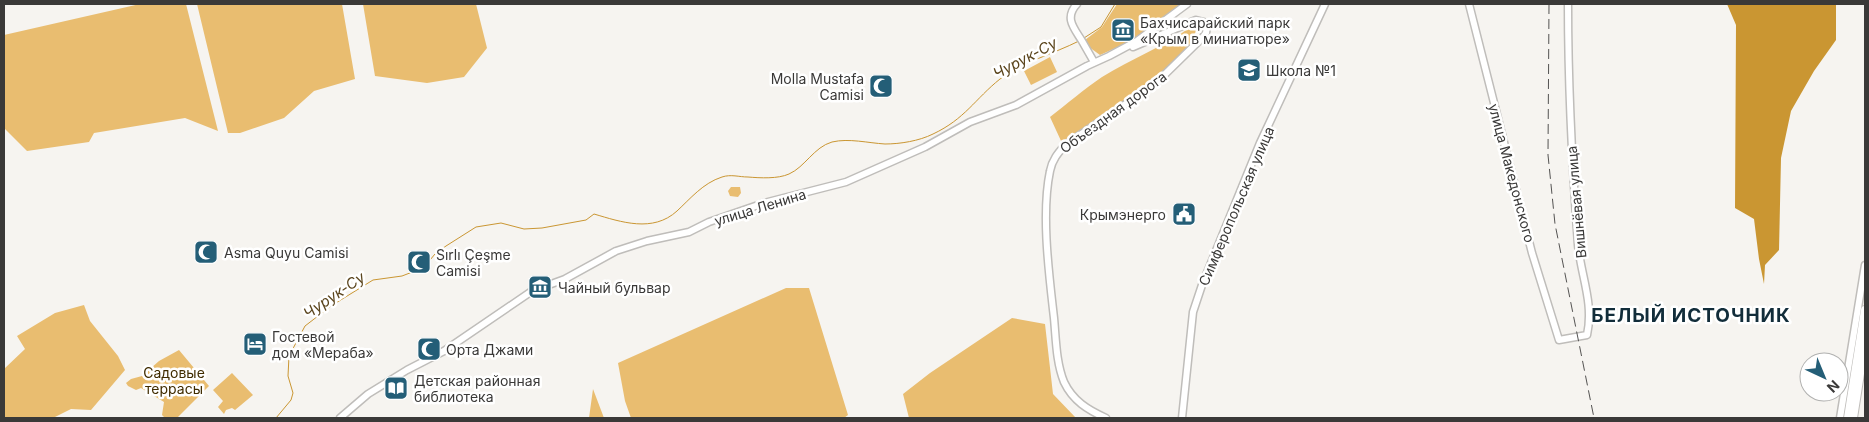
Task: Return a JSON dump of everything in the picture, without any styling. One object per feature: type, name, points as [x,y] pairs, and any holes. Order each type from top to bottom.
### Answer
[{"type":"highway","points":[[1848,418],[1865,310]]},
{"type":"highway","points":[[1853,418],[1865,342]]},
{"type":"main road","points":[[1077,4],[1073,8],[1071,21],[1073,30],[1082,40],[1094,62]]},
{"type":"main road","name":"улица Ленина","points":[[340,418],[368,394],[473,332],[532,291],[565,279],[616,251],[647,241],[689,232],[709,222],[764,202],[846,182],[924,147],[970,122],[1016,105],[1137,40],[1187,4]]},
{"type":"main road","name":"Симферопольская улица","points":[[1182,418],[1193,312],[1202,285],[1260,143],[1325,4]]},
{"type":"main road","name":"улица Македонского","points":[[1469,4],[1532,253],[1559,340]]},
{"type":"main road","name":"Вишнёвая улица","points":[[1559,340],[1587,335],[1590,322],[1590,302],[1579,251],[1572,168],[1568,69],[1568,4]]},
{"type":"main road","name":"Объездная дорога","points":[[1106,418],[1087,409],[1078,402],[1064,381],[1058,360],[1046,235],[1050,171],[1057,154],[1065,145],[1163,77],[1203,37],[1207,26],[1204,22],[1196,20],[1123,52],[1109,56]]},
{"type":"main road","points":[[1840,418],[1865,265]]},
{"type":"green space","points":[[140,4],[186,4],[218,131],[185,118],[94,133],[89,142],[27,151],[4,128],[4,35]]},
{"type":"green space","points":[[197,4],[342,4],[355,79],[314,91],[284,118],[240,133],[228,133]]},
{"type":"green space","points":[[363,4],[476,4],[487,48],[464,77],[427,83],[375,76]]},
{"type":"green space","name":"Бахчисарайский парк «Крым в миниатюре»","points":[[1117,4],[1183,4],[1129,42],[1100,55],[1089,47],[1085,40],[1102,27]]},
{"type":"green space","points":[[1192,26],[1198,27],[1186,51],[1160,77],[1062,143],[1050,117],[1102,77],[1171,40]]},
{"type":"green space","points":[[1050,57],[1057,72],[1031,85],[1024,71]]},
{"type":"green space","points":[[731,187],[740,187],[741,193],[738,197],[730,196],[728,191]]},
{"type":"green space","points":[[786,288],[809,288],[848,415],[844,418],[631,418],[625,401],[618,363]]},
{"type":"green space","points":[[84,305],[90,321],[118,356],[125,370],[91,410],[71,409],[53,418],[5,418],[4,369],[25,349],[17,336],[55,313]]},
{"type":"green space","points":[[1012,318],[1045,324],[1053,394],[1076,418],[909,418],[903,394],[930,373]]},
{"type":"green space","name":"Садовые террасы","points":[[179,350],[209,386],[177,418],[165,418],[162,415],[164,402],[141,388],[136,390],[126,383],[131,379],[142,376],[159,361]]},
{"type":"green space","points":[[232,373],[253,395],[235,410],[232,408],[226,410],[224,414],[218,407],[223,401],[213,390]]},
{"type":"green space","points":[[593,389],[604,418],[589,418]]},
{"type":"shaded area","points":[[1727,4],[1836,4],[1836,40],[1814,71],[1791,111],[1781,158],[1779,250],[1765,265],[1764,284],[1754,219],[1735,208],[1736,25]]},
{"type":"waterway","name":"Чурук-Су","points":[[1084,38],[1101,27],[1115,4]]},
{"type":"waterway","name":"Чурук-Су","points":[[419,269],[425,266],[435,254],[476,227],[501,223],[524,229],[542,228],[586,220],[594,214],[637,224],[658,222],[668,218],[697,192],[715,180],[729,176],[763,178],[785,176],[795,171],[820,148],[832,142],[852,141],[891,144],[922,139],[953,122],[991,86],[1009,73],[1079,41]]},
{"type":"waterway","name":"Чурук-Су","points":[[276,418],[291,400],[293,393],[288,376],[289,356],[305,326],[331,306],[373,280],[402,276],[415,271]]},
{"type":"railway","points":[[1549,4],[1548,155],[1555,224],[1594,418]]},
{"type":"place","name":"Бахчисарайский парк «Крым в миниатюре»","points":[[1123,30]]},
{"type":"place","name":"Школа №1","points":[[1249,70]]},
{"type":"place","name":"Molla Mustafa Camisi","points":[[881,86]]},
{"type":"place","name":"Крымэнерго","points":[[1184,214]]},
{"type":"place","name":"Asma Quyu Camisi","points":[[206,252]]},
{"type":"place","name":"Sırlı Çeşme Camisi","points":[[419,262]]},
{"type":"place","name":"Чайный бульвар","points":[[540,287]]},
{"type":"place","name":"Гостевой дом «Мераба»","points":[[255,344]]},
{"type":"place","name":"Орта Джами","points":[[429,349]]},
{"type":"place","name":"Детская районная библиотека","points":[[396,388]]},
{"type":"district","name":"БЕЛЫЙ ИСТОЧНИК","points":[[1691,315]]}]
